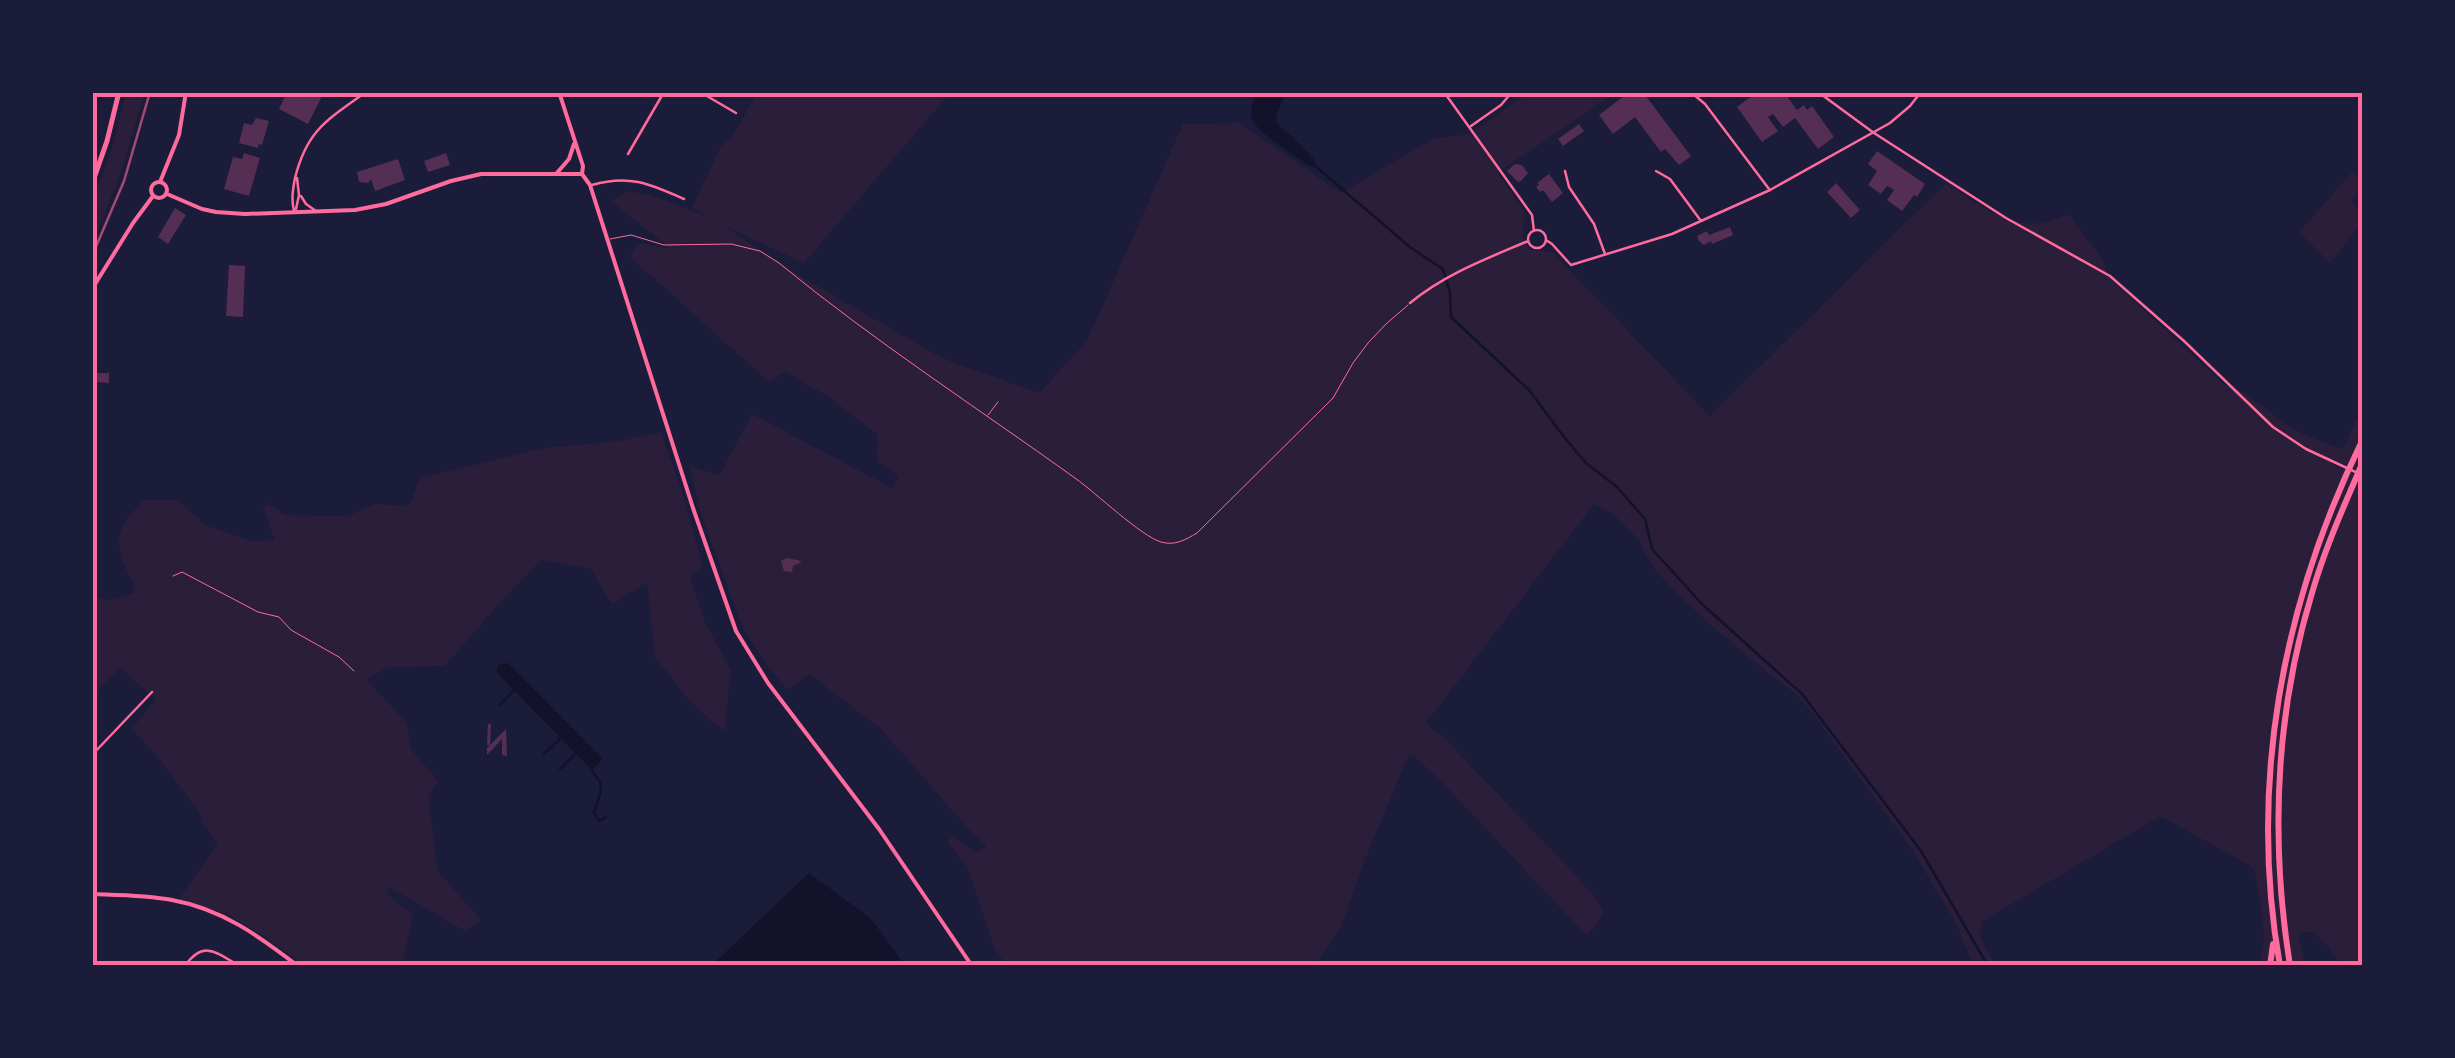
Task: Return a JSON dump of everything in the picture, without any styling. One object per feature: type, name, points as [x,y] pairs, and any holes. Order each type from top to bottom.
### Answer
[{"type":"highway","points":[[2280,966],[2268,846],[2268,799],[2278,695],[2308,573],[2362,441]]},
{"type":"highway","points":[[2290,966],[2278,846],[2283,728],[2296,653],[2313,590],[2362,464]]},
{"type":"highway","points":[[2270,966],[2274,928]]},
{"type":"main road","points":[[92,184],[119,92]]},
{"type":"street","points":[[166,194],[160,198],[150,192],[160,182],[179,135],[186,92]]},
{"type":"street","points":[[294,213],[298,162],[311,137],[366,92]]},
{"type":"street","points":[[559,92],[583,166],[582,174],[590,185],[692,508],[736,631],[768,683],[879,829],[972,966]]},
{"type":"street","points":[[628,154],[664,92]]},
{"type":"street","points":[[700,92],[736,114]]},
{"type":"street","points":[[1444,92],[1532,215],[1534,231]]},
{"type":"street","points":[[1469,128],[1512,92]]},
{"type":"street","points":[[1818,92],[1874,133],[2029,232],[2110,276],[2273,427],[2306,449],[2362,476]]},
{"type":"street","points":[[1546,240],[1536,248],[1528,240],[1534,231],[1541,231],[1570,266],[1702,222],[1874,133],[1901,115],[1921,92]]},
{"type":"street","points":[[1693,94],[1705,104],[1770,190]]},
{"type":"street","points":[[556,174],[571,155],[575,139]]},
{"type":"street","points":[[1565,171],[1569,187],[1594,224],[1605,255]]},
{"type":"street","points":[[1656,171],[1670,179],[1702,222]]},
{"type":"street","points":[[166,194],[216,212],[319,212],[370,208],[481,174],[582,174]]},
{"type":"street","points":[[294,213],[298,206],[296,177]]},
{"type":"street","points":[[590,185],[628,179],[684,199]]},
{"type":"street","points":[[160,182],[166,186],[166,194]]},
{"type":"street","points":[[298,190],[306,204],[319,212]]},
{"type":"street","points":[[92,289],[153,196]]},
{"type":"street","points":[[1410,303],[1451,275],[1528,240]]},
{"type":"street","points":[[92,755],[152,692]]},
{"type":"street","points":[[92,894],[168,899],[212,910],[242,925],[298,966]]},
{"type":"street","points":[[185,966],[203,950],[214,951],[236,964]]},
{"type":"lane","points":[[608,240],[631,235],[664,245],[730,244],[760,251],[906,361],[1162,542],[1183,542],[1197,534],[1333,398],[1368,343],[1410,303]]},
{"type":"lane","points":[[986,417],[998,402]]},
{"type":"path","points":[[174,576],[182,572],[258,612],[279,617],[291,630],[339,656],[354,671]]},
{"type":"shaded area","points":[[126,93],[145,93],[119,178],[93,242],[93,200]]},
{"type":"shaded area","points":[[757,93],[950,93],[804,263],[722,225],[805,279],[944,359],[1039,393],[1087,341],[1183,124],[1239,123],[1341,193],[1434,138],[1470,134],[1527,93],[1616,93],[1497,173],[1524,210],[1522,234],[1531,250],[1552,252],[1710,416],[1946,183],[2014,221],[2039,223],[2069,215],[2103,260],[2109,278],[2224,384],[2246,394],[2294,430],[2338,448],[2344,447],[2362,408],[2362,473],[2333,459],[2331,463],[2362,478],[2362,965],[2340,965],[2323,941],[2306,932],[2298,937],[2306,965],[2257,965],[2264,931],[2254,868],[2159,817],[1981,922],[1979,935],[1995,965],[1973,965],[1957,925],[1913,851],[1812,712],[1683,599],[1647,557],[1640,541],[1614,515],[1594,504],[1426,723],[1597,900],[1604,914],[1588,934],[1440,780],[1410,756],[1366,857],[1341,927],[1316,965],[1006,965],[995,949],[968,868],[947,842],[952,836],[976,853],[987,846],[881,729],[809,674],[787,690],[742,626],[700,511],[690,466],[719,476],[752,414],[892,488],[899,476],[877,462],[878,435],[830,398],[786,372],[768,381],[630,257],[637,243],[671,249],[611,201],[628,191],[706,216],[692,207],[721,146],[732,137]]},
{"type":"shaded area","points":[[1255,93],[1285,93],[1276,123],[1316,162],[1312,167],[1253,122]]},
{"type":"shaded area","points":[[2353,171],[2362,184],[2352,201],[2362,223],[2330,263],[2299,232]]},
{"type":"shaded area","points":[[661,432],[703,567],[690,576],[705,622],[731,671],[724,732],[688,699],[655,657],[647,583],[612,604],[590,568],[541,560],[445,666],[388,667],[367,680],[407,723],[410,748],[438,781],[428,796],[438,871],[481,920],[465,931],[389,887],[388,895],[413,914],[402,966],[303,965],[229,915],[179,899],[218,843],[157,756],[131,729],[156,699],[120,668],[93,695],[93,597],[109,600],[134,594],[119,541],[124,525],[144,500],[178,500],[206,525],[251,541],[275,540],[263,507],[269,503],[284,515],[347,516],[375,504],[409,506],[420,478],[544,448],[619,441]]},
{"type":"shaded area","points":[[508,663],[600,756],[602,760],[592,770],[498,674],[499,665]]},
{"type":"shaded area","points":[[809,873],[871,919],[905,965],[712,965]]},
{"type":"building","points":[[287,92],[324,92],[308,124],[279,109]]},
{"type":"building","points":[[1629,92],[1643,92],[1691,156],[1679,165],[1665,149],[1661,152],[1635,117],[1613,134],[1599,115]]},
{"type":"building","points":[[1757,92],[1784,92],[1797,110],[1804,105],[1807,110],[1812,106],[1834,137],[1818,149],[1795,118],[1783,127],[1773,114],[1768,117],[1778,131],[1762,142],[1737,107]]},
{"type":"building","points":[[256,118],[269,121],[262,145],[258,148],[239,143],[244,123],[252,125]]},
{"type":"building","points":[[1579,124],[1584,131],[1563,146],[1558,139]]},
{"type":"building","points":[[1877,151],[1925,184],[1902,211],[1887,200],[1894,190],[1887,186],[1881,194],[1868,185],[1877,171],[1868,164]]},
{"type":"building","points":[[244,153],[260,158],[249,196],[224,189],[233,157],[242,159]]},
{"type":"building","points":[[446,153],[450,165],[428,172],[424,161]]},
{"type":"building","points":[[398,159],[405,180],[375,191],[371,179],[368,183],[359,182],[357,172]]},
{"type":"building","points":[[1515,164],[1522,165],[1528,173],[1518,182],[1507,171]]},
{"type":"building","points":[[1549,174],[1563,193],[1552,202],[1536,187]]},
{"type":"building","points":[[1836,183],[1860,210],[1851,218],[1827,192]]},
{"type":"building","points":[[175,208],[186,215],[168,244],[158,237]]},
{"type":"building","points":[[1730,227],[1733,235],[1712,244],[1711,241],[1704,245],[1697,236],[1707,231],[1709,235]]},
{"type":"building","points":[[229,265],[245,266],[243,317],[226,316]]},
{"type":"building","points":[[92,373],[109,373],[109,383],[92,385]]},
{"type":"building","points":[[786,558],[802,562],[793,566],[792,572],[784,571],[781,561]]},
{"type":"building","points":[[491,724],[490,745],[487,745]]},
{"type":"building","points":[[506,729],[507,756],[502,755],[502,739],[487,755],[487,748]]},
{"type":"waterway","points":[[1314,165],[1411,248],[1443,269],[1451,317],[1529,390],[1586,463],[1617,487],[1645,519],[1652,549],[1702,604],[1802,694],[1921,851],[1988,966]]},
{"type":"waterway","points":[[500,705],[516,688]]},
{"type":"waterway","points":[[544,754],[561,738]]},
{"type":"waterway","points":[[560,769],[577,752]]},
{"type":"waterway","points":[[592,771],[601,791],[594,813],[599,821],[606,817]]},
{"type":"railway","points":[[92,256],[124,181],[150,92]]}]
